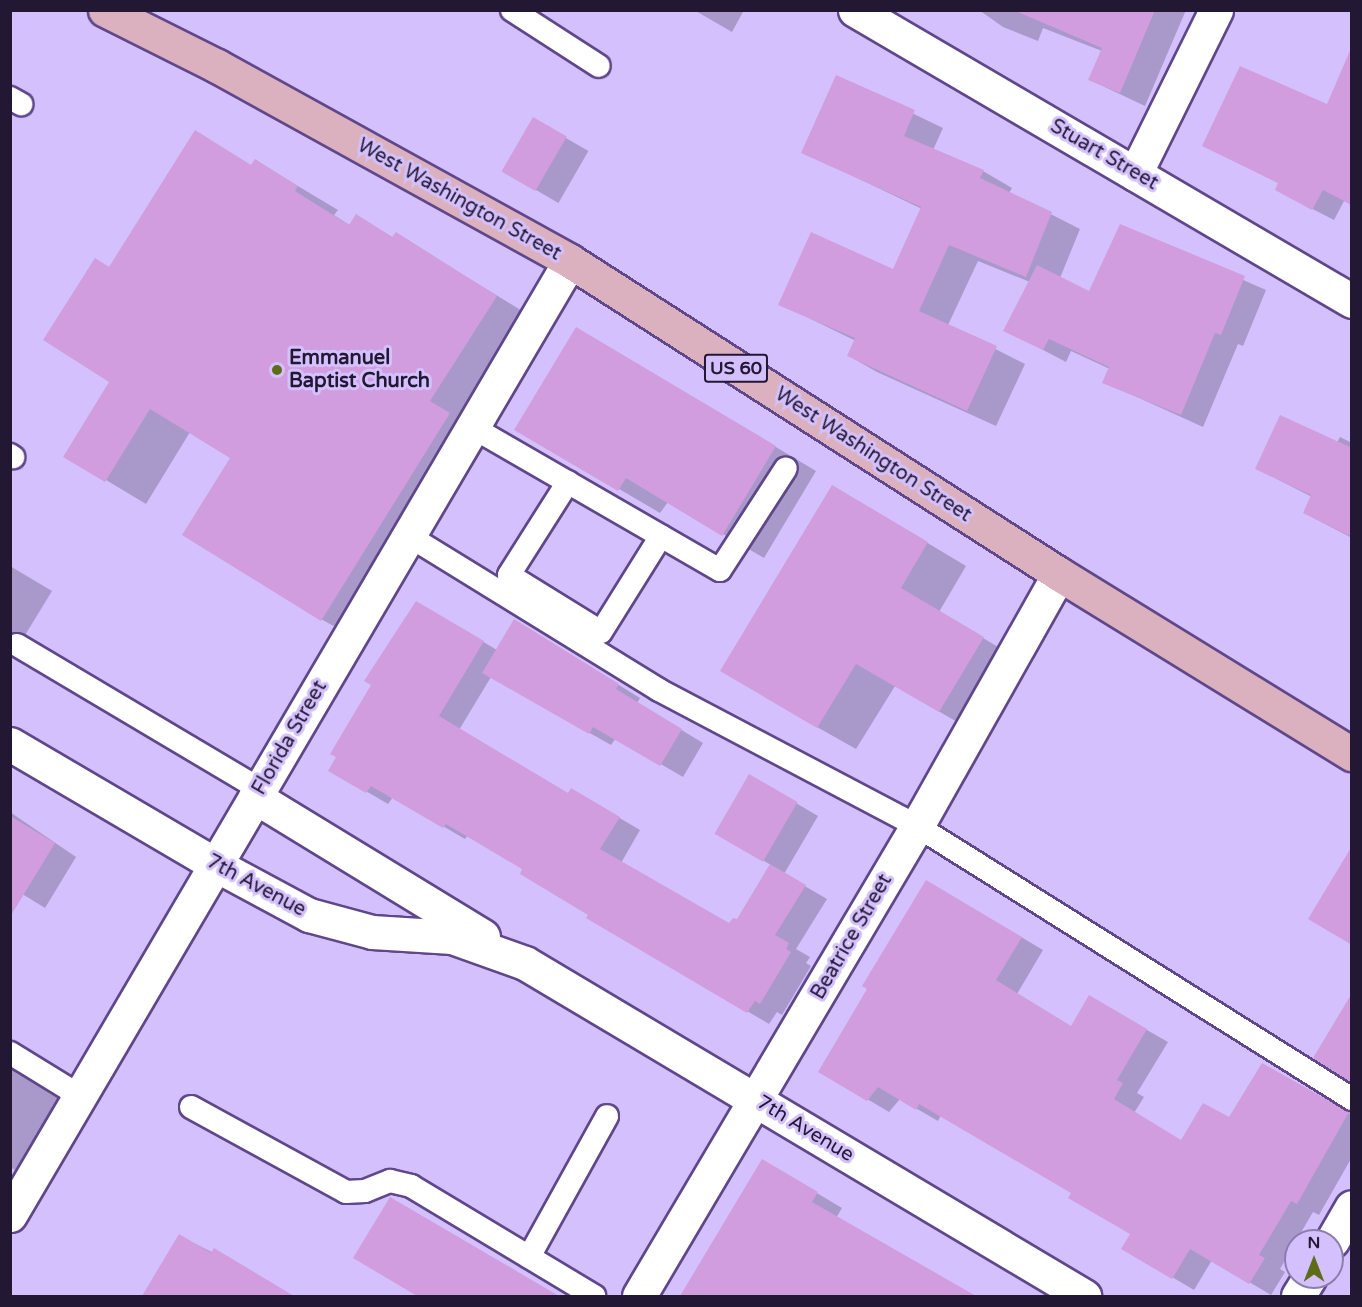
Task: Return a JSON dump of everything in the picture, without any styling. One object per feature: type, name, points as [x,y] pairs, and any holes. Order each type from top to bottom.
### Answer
[{"type":"main road","name":"West Washington Street","points":[[111,12],[217,66],[570,261],[1059,574],[1352,754]]},
{"type":"street","name":"Stuart Street","points":[[855,10],[1352,301]]},
{"type":"street","points":[[1136,174],[1216,10]]},
{"type":"street","name":"Florida Street","points":[[10,1215],[570,261]]},
{"type":"street","name":"Beatrice Street","points":[[639,1296],[917,826],[1059,574]]},
{"type":"street","name":"7th Avenue","points":[[10,744],[216,865],[309,915],[372,932],[452,937],[525,963]]},
{"type":"street","name":"7th Avenue","points":[[258,793],[525,963],[1084,1296]]},
{"type":"street","points":[[1339,1229],[1352,1207]]},
{"type":"lane","points":[[512,10],[600,66]]},
{"type":"lane","points":[[472,427],[720,570],[786,468]]},
{"type":"lane","points":[[568,482],[509,575],[600,632],[661,536]]},
{"type":"lane","points":[[409,536],[659,690],[917,826],[1352,1099]]},
{"type":"lane","points":[[17,645],[258,793]]},
{"type":"lane","points":[[10,1053],[80,1096]]},
{"type":"lane","points":[[191,1107],[346,1192],[365,1191],[390,1181],[411,1186],[594,1296]]},
{"type":"lane","points":[[529,1257],[607,1116]]},
{"type":"building","points":[[1013,10],[1155,10],[1120,93],[1088,80],[1102,48]]},
{"type":"building","points":[[1352,46],[1352,205],[1323,190],[1312,210],[1275,190],[1278,183],[1202,146],[1240,66],[1327,104]]},
{"type":"building","points":[[836,75],[915,110],[904,136],[984,170],[980,178],[1052,212],[1026,277],[949,245],[919,311],[997,346],[967,411],[847,356],[855,338],[778,305],[811,232],[893,269],[921,207],[801,153]]},
{"type":"building","points":[[533,117],[567,136],[535,191],[502,172]]},
{"type":"building","name":"Emmanuel Baptist Church","points":[[195,130],[251,165],[255,159],[298,186],[295,191],[349,225],[356,214],[392,237],[396,232],[497,296],[430,401],[450,413],[321,621],[182,535],[230,458],[150,409],[105,482],[63,457],[109,382],[43,340],[95,258],[109,267]]},
{"type":"building","points":[[1120,224],[1245,276],[1221,335],[1215,333],[1181,415],[1102,383],[1109,367],[1049,339],[1043,350],[1003,331],[1037,265],[1089,291]]},
{"type":"building","points":[[576,327],[776,446],[722,536],[626,478],[618,491],[514,430]]},
{"type":"building","points":[[1280,415],[1352,448],[1352,537],[1303,513],[1311,495],[1255,469]]},
{"type":"building","points":[[832,485],[928,542],[901,588],[984,637],[939,712],[856,664],[817,728],[720,671]]},
{"type":"building","points":[[416,601],[484,641],[439,716],[568,793],[571,788],[620,817],[600,849],[729,923],[733,918],[737,919],[770,864],[806,885],[775,935],[789,943],[786,949],[791,952],[760,1004],[755,1001],[747,1013],[586,918],[588,915],[520,874],[522,869],[446,824],[443,828],[371,786],[366,793],[328,771],[336,757],[330,754],[371,685],[364,681]]},
{"type":"building","points":[[514,619],[619,684],[616,689],[682,729],[660,766],[593,727],[589,734],[482,673]]},
{"type":"building","points":[[749,774],[797,802],[763,862],[714,834]]},
{"type":"building","points":[[10,816],[55,843],[10,917]]},
{"type":"building","points":[[1352,846],[1352,945],[1308,919]]},
{"type":"building","points":[[926,880],[1022,937],[996,980],[1071,1026],[1089,995],[1147,1029],[1117,1080],[1123,1083],[1114,1099],[1181,1140],[1203,1103],[1229,1117],[1262,1063],[1349,1112],[1297,1204],[1291,1201],[1259,1255],[1265,1258],[1249,1284],[1190,1249],[1172,1279],[1121,1249],[1130,1234],[1068,1198],[1071,1193],[919,1104],[916,1110],[878,1087],[867,1101],[818,1072],[867,989],[862,986]]},
{"type":"building","points":[[1352,993],[1352,1083],[1313,1058]]},
{"type":"building","points":[[762,1159],[818,1192],[812,1202],[976,1296],[680,1296]]},
{"type":"building","points":[[390,1197],[559,1296],[417,1296],[353,1258]]},
{"type":"building","points":[[179,1234],[211,1253],[214,1248],[294,1296],[142,1296]]},
{"type":"place","name":"Emmanuel Baptist Church","points":[[277,370]]}]
